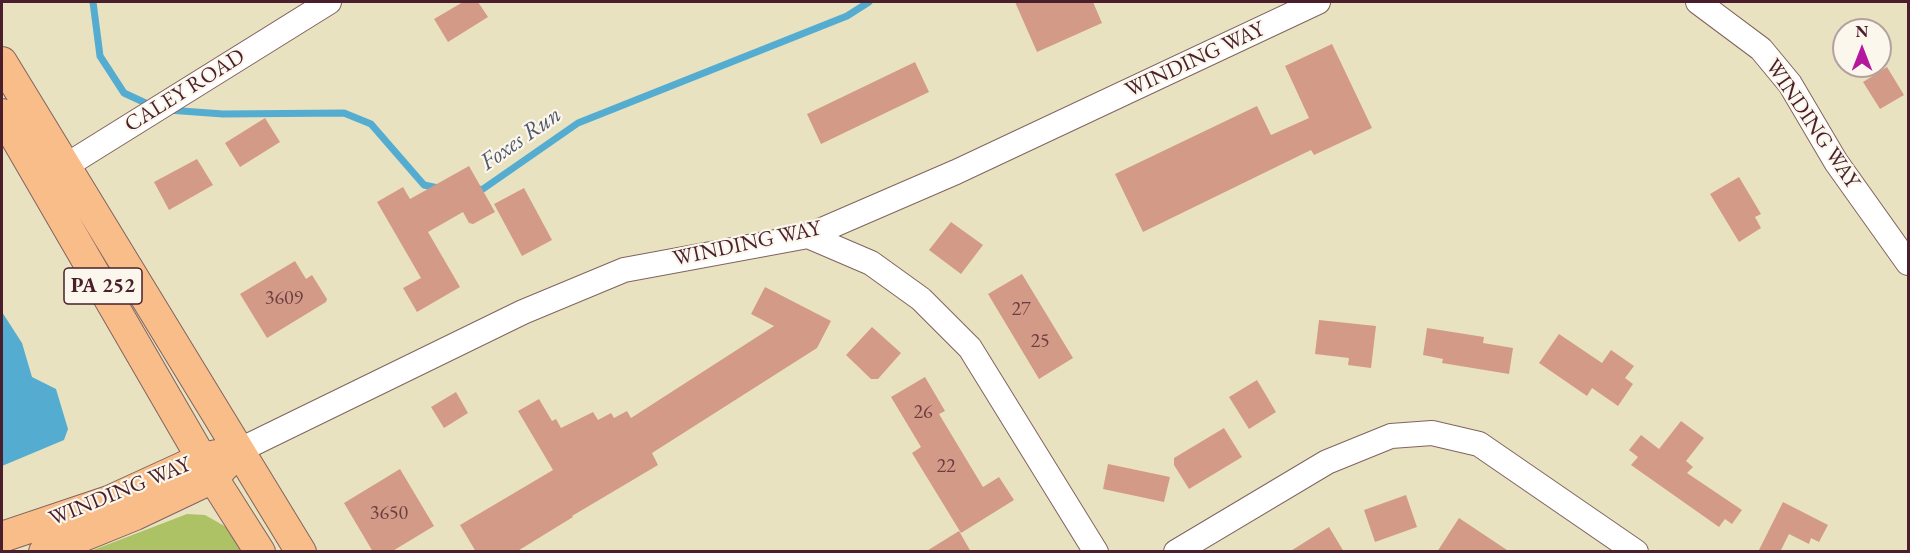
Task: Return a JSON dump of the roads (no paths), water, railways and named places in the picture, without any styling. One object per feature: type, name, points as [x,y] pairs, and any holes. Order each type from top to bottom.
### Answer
[{"type":"main road","name":"PA 252","points":[[2,62],[53,174],[208,468],[260,552]]},
{"type":"main road","name":"PA 252","points":[[2,114],[53,174],[240,450],[301,552]]},
{"type":"main road","name":"WINDING WAY","points":[[44,552],[135,515],[240,450]]},
{"type":"main road","name":"WINDING WAY","points":[[2,537],[208,468]]},
{"type":"street","name":"CALEY ROAD","points":[[53,174],[329,2]]},
{"type":"street","name":"WINDING WAY","points":[[240,450],[523,312],[624,270],[808,236],[956,172],[1318,2]]},
{"type":"street","name":"WINDING WAY","points":[[1698,2],[1761,50],[1790,84],[1836,162],[1908,263]]},
{"type":"street","points":[[808,236],[871,263],[921,299],[970,348],[1096,552]]},
{"type":"street","points":[[1176,552],[1327,462],[1391,436],[1432,433],[1479,444],[1636,552]]},
{"type":"water","points":[[2,312],[22,343],[32,377],[56,389],[68,429],[64,440],[2,466]]},
{"type":"waterway","name":"Foxes Run","points":[[93,2],[100,56],[124,93],[152,106]]},
{"type":"waterway","name":"Foxes Run","points":[[473,190],[483,189],[578,123],[847,16],[869,2]]},
{"type":"waterway","name":"Foxes Run","points":[[168,110],[223,114],[344,113],[371,124],[424,185],[438,188]]}]
